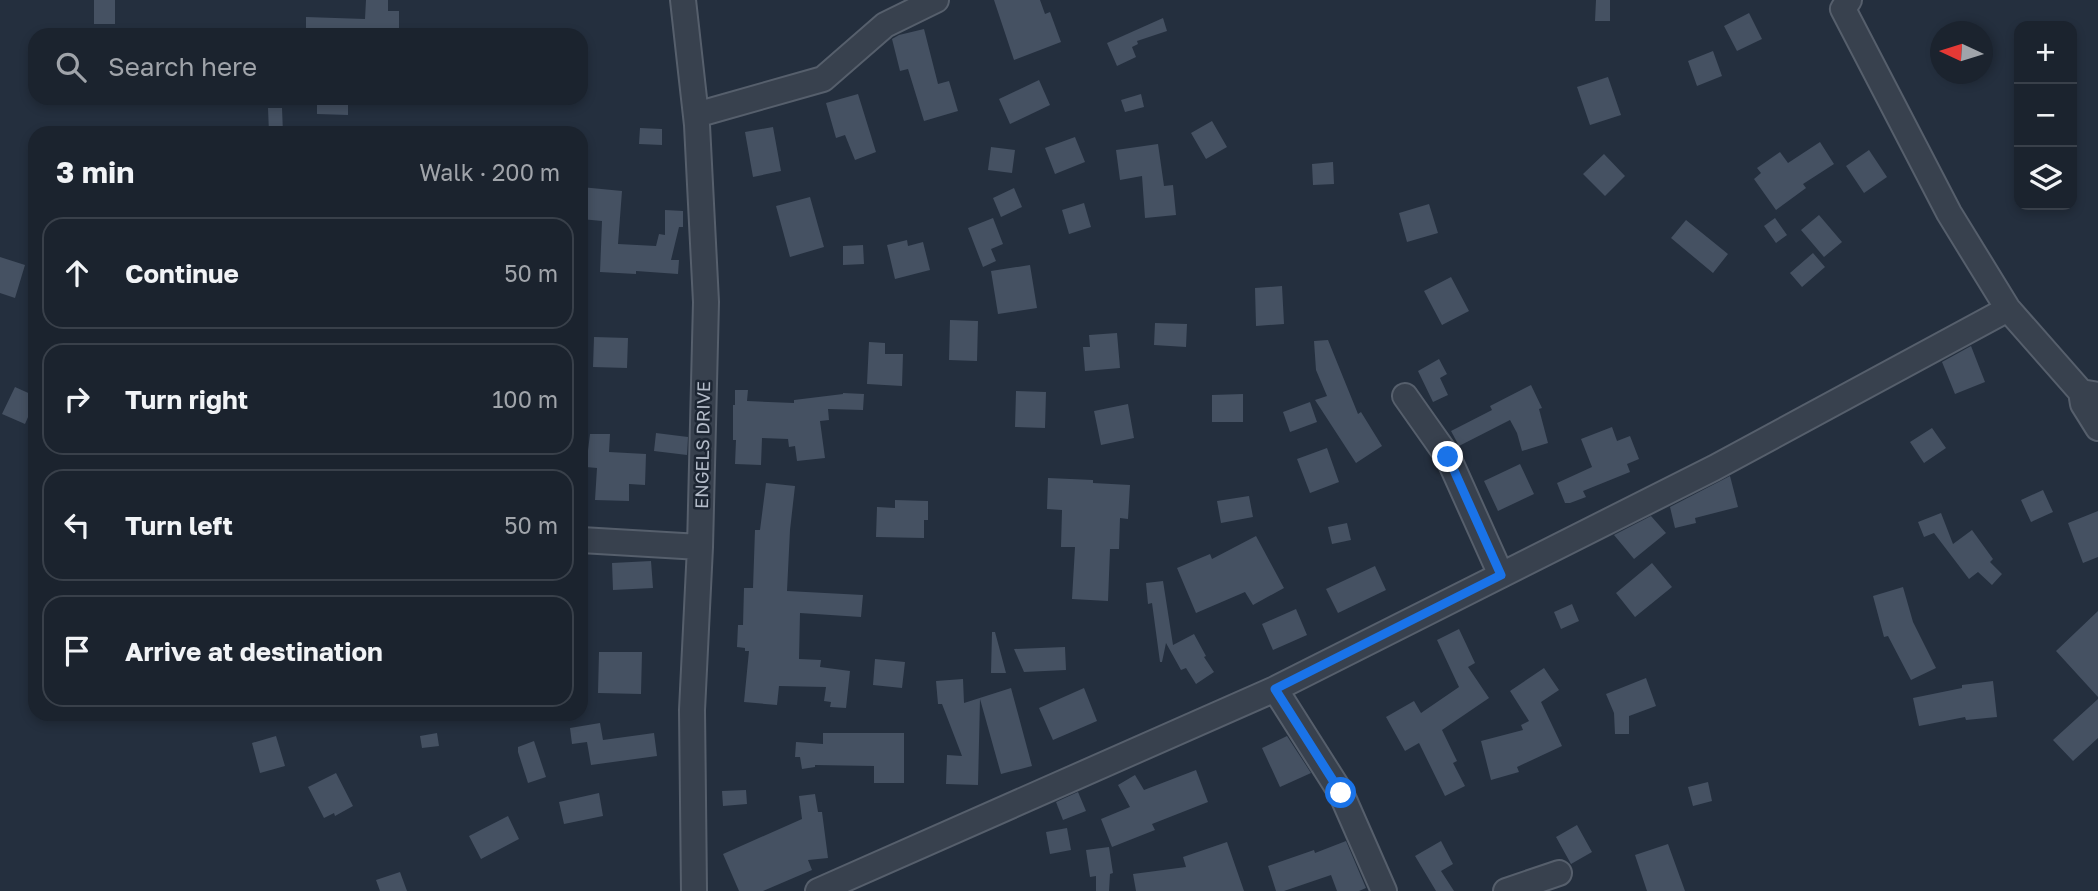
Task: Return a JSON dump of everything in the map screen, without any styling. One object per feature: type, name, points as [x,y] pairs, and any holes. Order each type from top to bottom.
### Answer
[{"type":"street","name":"ENGELS DRIVE","points":[[684,0],[695,115],[706,302],[701,547],[692,710],[694,891]]},
{"type":"street","points":[[695,115],[823,79],[885,25],[936,0]]},
{"type":"street","points":[[1849,0],[1843,9],[1849,22],[1949,213],[2008,309],[2090,394],[2083,404],[2098,428]]},
{"type":"street","points":[[818,891],[1275,689],[1714,468],[2008,309]]},
{"type":"street","points":[[1405,396],[1448,457],[1501,575]]},
{"type":"street","points":[[588,540],[701,547]]},
{"type":"street","points":[[1275,689],[1341,793],[1384,891]]},
{"type":"street","points":[[1506,891],[1559,873]]},
{"type":"building","points":[[94,0],[115,0],[115,24],[94,24]]},
{"type":"building","points":[[366,0],[388,0],[388,11],[399,11],[399,28],[306,28],[306,17],[365,19]]},
{"type":"building","points":[[994,0],[1040,0],[1045,14],[1050,12],[1061,42],[1014,60]]},
{"type":"building","points":[[1596,0],[1610,0],[1610,21],[1595,21]]},
{"type":"building","points":[[1749,13],[1762,39],[1737,51],[1724,26]]},
{"type":"building","points":[[1163,18],[1167,31],[1137,41],[1138,44],[1132,47],[1136,57],[1117,66],[1107,43]]},
{"type":"building","points":[[924,29],[938,84],[949,81],[958,111],[924,121],[908,69],[900,71],[892,39]]},
{"type":"building","points":[[1713,51],[1722,76],[1697,86],[1688,61]]},
{"type":"building","points":[[1608,77],[1621,115],[1590,125],[1577,87]]},
{"type":"building","points":[[1039,80],[1050,105],[1010,124],[999,99]]},
{"type":"building","points":[[858,94],[876,152],[855,160],[845,135],[836,138],[826,103]]},
{"type":"building","points":[[1141,94],[1144,107],[1125,112],[1121,100]]},
{"type":"building","points":[[317,105],[348,105],[348,115],[317,114]]},
{"type":"building","points":[[268,108],[282,108],[283,126],[269,126]]},
{"type":"building","points":[[1212,121],[1227,147],[1206,159],[1191,133]]},
{"type":"building","points":[[773,127],[781,171],[753,177],[745,132]]},
{"type":"building","points":[[640,128],[662,129],[662,145],[639,144]]},
{"type":"building","points":[[1075,137],[1085,162],[1055,174],[1045,148]]},
{"type":"building","points":[[1820,142],[1834,164],[1803,184],[1806,188],[1776,210],[1754,179],[1761,173],[1757,168],[1780,152],[1788,163]]},
{"type":"building","points":[[1158,144],[1164,186],[1173,185],[1176,215],[1145,218],[1142,176],[1120,180],[1116,150]]},
{"type":"building","points":[[991,147],[1015,150],[1012,173],[988,170]]},
{"type":"building","points":[[1869,150],[1887,177],[1864,193],[1846,166]]},
{"type":"building","points":[[1604,154],[1625,176],[1605,196],[1583,174]]},
{"type":"building","points":[[1333,162],[1334,184],[1313,185],[1312,164]]},
{"type":"building","points":[[588,188],[622,191],[618,244],[656,246],[659,234],[665,235],[665,210],[683,211],[683,227],[679,227],[671,260],[679,260],[678,274],[600,272],[602,221],[588,220]]},
{"type":"building","points":[[1014,188],[1022,207],[1001,217],[993,198]]},
{"type":"building","points":[[810,197],[824,247],[790,257],[776,206]]},
{"type":"building","points":[[1084,203],[1091,227],[1069,234],[1062,210]]},
{"type":"building","points":[[1429,204],[1438,233],[1407,242],[1399,213]]},
{"type":"building","points":[[1819,215],[1842,242],[1824,257],[1801,230]]},
{"type":"building","points":[[993,218],[1003,244],[991,249],[996,261],[983,267],[968,228]]},
{"type":"building","points":[[1775,218],[1787,235],[1776,243],[1764,226]]},
{"type":"building","points":[[1686,220],[1728,254],[1713,273],[1671,238]]},
{"type":"building","points":[[907,240],[908,246],[923,242],[930,270],[895,279],[887,245]]},
{"type":"building","points":[[863,245],[864,264],[843,265],[843,246]]},
{"type":"building","points":[[1813,253],[1825,267],[1802,287],[1790,273]]},
{"type":"building","points":[[0,257],[25,265],[15,298],[0,293]]},
{"type":"building","points":[[1030,265],[1037,308],[998,314],[991,271]]},
{"type":"building","points":[[1451,277],[1469,311],[1442,325],[1424,291]]},
{"type":"building","points":[[1282,286],[1284,324],[1256,326],[1255,288]]},
{"type":"building","points":[[950,320],[978,321],[977,361],[949,360]]},
{"type":"building","points":[[1155,323],[1187,324],[1186,347],[1154,345]]},
{"type":"building","points":[[1117,333],[1120,368],[1085,371],[1083,347],[1090,347],[1089,335]]},
{"type":"building","points":[[594,337],[628,338],[627,368],[593,367]]},
{"type":"building","points":[[1328,340],[1358,414],[1361,412],[1382,446],[1356,463],[1315,400],[1327,396],[1316,370],[1314,341]]},
{"type":"building","points":[[869,342],[885,343],[885,354],[903,354],[902,386],[867,384]]},
{"type":"building","points":[[1971,346],[1985,382],[1955,394],[1942,362]]},
{"type":"building","points":[[1439,359],[1447,374],[1440,378],[1448,395],[1433,402],[1418,371]]},
{"type":"building","points":[[1531,385],[1542,408],[1539,409],[1548,443],[1522,451],[1510,420],[1459,446],[1451,431],[1492,410],[1490,406]]},
{"type":"building","points":[[15,387],[28,393],[28,417],[25,424],[2,414]]},
{"type":"building","points":[[735,390],[748,390],[747,401],[794,403],[794,400],[843,393],[864,394],[863,410],[828,409],[829,420],[820,421],[825,458],[797,461],[795,446],[789,447],[788,439],[762,438],[761,465],[735,464]]},
{"type":"building","points":[[1016,391],[1046,392],[1045,428],[1015,427]]},
{"type":"building","points":[[1243,394],[1243,422],[1212,422],[1212,395]]},
{"type":"building","points":[[1310,402],[1317,422],[1290,432],[1283,412]]},
{"type":"building","points":[[1128,404],[1134,438],[1101,445],[1094,411]]},
{"type":"building","points":[[1612,427],[1617,441],[1630,436],[1639,459],[1627,464],[1630,472],[1583,491],[1586,497],[1565,503],[1557,483],[1592,467],[1581,439]]},
{"type":"building","points":[[1932,428],[1946,448],[1924,463],[1910,442]]},
{"type":"building","points":[[656,433],[688,437],[687,455],[654,451]]},
{"type":"building","points":[[590,434],[610,434],[609,452],[646,454],[645,485],[629,484],[629,501],[595,500],[597,468],[588,467]]},
{"type":"building","points":[[1327,448],[1339,482],[1310,493],[1297,459]]},
{"type":"building","points":[[1520,464],[1534,494],[1498,511],[1484,481]]},
{"type":"building","points":[[1730,476],[1738,507],[1695,518],[1696,523],[1675,528],[1670,507]]},
{"type":"building","points":[[1048,478],[1130,485],[1128,519],[1120,518],[1119,549],[1110,549],[1108,601],[1072,599],[1075,547],[1061,547],[1062,510],[1047,509]]},
{"type":"building","points":[[766,483],[795,486],[787,591],[863,595],[861,617],[800,613],[799,659],[821,660],[820,667],[850,671],[846,708],[830,707],[831,702],[824,701],[826,687],[779,686],[777,705],[744,702],[749,651],[737,647],[738,625],[743,625],[744,588],[753,588],[755,530],[760,530]]},
{"type":"building","points":[[2043,490],[2053,512],[2031,522],[2021,500]]},
{"type":"building","points":[[1249,496],[1253,517],[1221,523],[1217,501]]},
{"type":"building","points":[[895,500],[928,501],[924,538],[876,537],[877,507],[895,508]]},
{"type":"building","points":[[2098,511],[2098,557],[2083,563],[2068,523]]},
{"type":"building","points":[[1941,513],[1953,544],[1972,530],[1993,559],[1990,562],[2002,574],[1992,585],[1978,572],[1969,579],[1934,533],[1924,537],[1918,522]]},
{"type":"building","points":[[1651,516],[1666,533],[1634,559],[1614,535]]},
{"type":"building","points":[[1347,523],[1351,540],[1332,544],[1328,527]]},
{"type":"building","points":[[1256,536],[1284,588],[1253,605],[1245,592],[1196,613],[1177,568],[1210,554],[1212,559]]},
{"type":"building","points":[[651,561],[653,588],[613,590],[612,563]]},
{"type":"building","points":[[1652,563],[1672,587],[1635,617],[1616,593]]},
{"type":"building","points":[[1375,566],[1386,590],[1338,613],[1326,589]]},
{"type":"building","points":[[1163,581],[1173,645],[1194,634],[1214,672],[1196,684],[1186,668],[1181,670],[1166,643],[1160,662],[1152,603],[1148,604],[1146,583]]},
{"type":"building","points":[[1903,587],[1913,622],[1936,668],[1911,680],[1888,636],[1884,637],[1873,596]]},
{"type":"building","points":[[1572,604],[1579,621],[1561,629],[1554,612]]},
{"type":"building","points":[[1296,609],[1307,635],[1273,650],[1262,624]]},
{"type":"building","points":[[2098,611],[2098,697],[2056,651]]},
{"type":"building","points":[[1459,629],[1475,663],[1468,667],[1489,698],[1442,730],[1457,761],[1453,763],[1465,786],[1445,796],[1419,743],[1405,751],[1386,717],[1414,701],[1421,713],[1459,687],[1437,640]]},
{"type":"building","points":[[992,632],[995,632],[1006,673],[991,673]]},
{"type":"building","points":[[1065,647],[1066,670],[1024,672],[1014,649]]},
{"type":"building","points":[[599,652],[642,652],[641,694],[598,693]]},
{"type":"building","points":[[875,659],[905,662],[902,688],[873,685]]},
{"type":"building","points":[[1544,668],[1559,690],[1541,702],[1562,746],[1517,767],[1519,772],[1491,780],[1481,741],[1523,730],[1521,725],[1529,721],[1510,691]]},
{"type":"building","points":[[1646,678],[1656,706],[1629,716],[1629,734],[1615,734],[1614,713],[1606,694]]},
{"type":"building","points":[[963,679],[964,703],[1011,688],[1032,766],[1001,774],[980,699],[978,785],[946,784],[947,755],[962,756],[942,704],[938,704],[936,681]]},
{"type":"building","points":[[1993,681],[1997,717],[1966,720],[1965,717],[1919,726],[1913,698],[1962,688],[1962,685]]},
{"type":"building","points":[[1084,688],[1097,721],[1053,740],[1039,708]]},
{"type":"building","points":[[2098,699],[2098,738],[2073,761],[2053,740]]},
{"type":"building","points":[[600,723],[603,740],[654,733],[657,756],[591,765],[587,742],[572,744],[570,728]]},
{"type":"building","points":[[437,733],[439,746],[422,748],[420,736]]},
{"type":"building","points":[[823,733],[904,733],[904,783],[874,783],[874,766],[815,765],[802,769],[800,757],[795,757],[796,742],[823,744]]},
{"type":"building","points":[[276,736],[285,766],[260,773],[252,743]]},
{"type":"building","points":[[1287,736],[1311,773],[1280,787],[1262,748]]},
{"type":"building","points":[[534,741],[546,777],[528,783],[518,747]]},
{"type":"building","points":[[1196,770],[1208,802],[1152,824],[1155,830],[1112,847],[1101,819],[1130,807],[1118,785],[1135,775],[1144,790]]},
{"type":"building","points":[[336,773],[353,806],[335,816],[334,813],[324,818],[308,787]]},
{"type":"building","points":[[1708,782],[1712,801],[1693,806],[1688,787]]},
{"type":"building","points":[[746,790],[747,804],[723,806],[722,791]]},
{"type":"building","points":[[1078,792],[1086,811],[1063,820],[1056,802]]},
{"type":"building","points":[[599,793],[603,816],[564,824],[559,802]]},
{"type":"building","points":[[815,794],[818,812],[822,812],[828,858],[808,860],[812,870],[763,891],[739,891],[723,854],[802,819],[799,796]]},
{"type":"building","points":[[508,816],[519,839],[481,859],[469,836]]},
{"type":"building","points":[[1577,825],[1592,852],[1571,864],[1556,837]]},
{"type":"building","points":[[1067,828],[1071,850],[1050,854],[1046,832]]},
{"type":"building","points":[[1346,841],[1366,888],[1359,891],[1337,891],[1331,875],[1284,891],[1276,891],[1268,866]]},
{"type":"building","points":[[1441,841],[1453,864],[1441,871],[1454,891],[1436,891],[1415,856]]},
{"type":"building","points":[[1227,842],[1244,891],[1136,891],[1133,874],[1186,867],[1183,857]]},
{"type":"building","points":[[1668,844],[1685,891],[1647,891],[1635,855]]},
{"type":"building","points":[[1109,847],[1113,873],[1110,874],[1109,891],[1096,891],[1096,876],[1090,877],[1086,850]]},
{"type":"building","points":[[400,872],[407,891],[380,891],[376,880]]},
{"type":"route","points":[[1341,793],[1275,689],[1501,575],[1448,457]]}]
